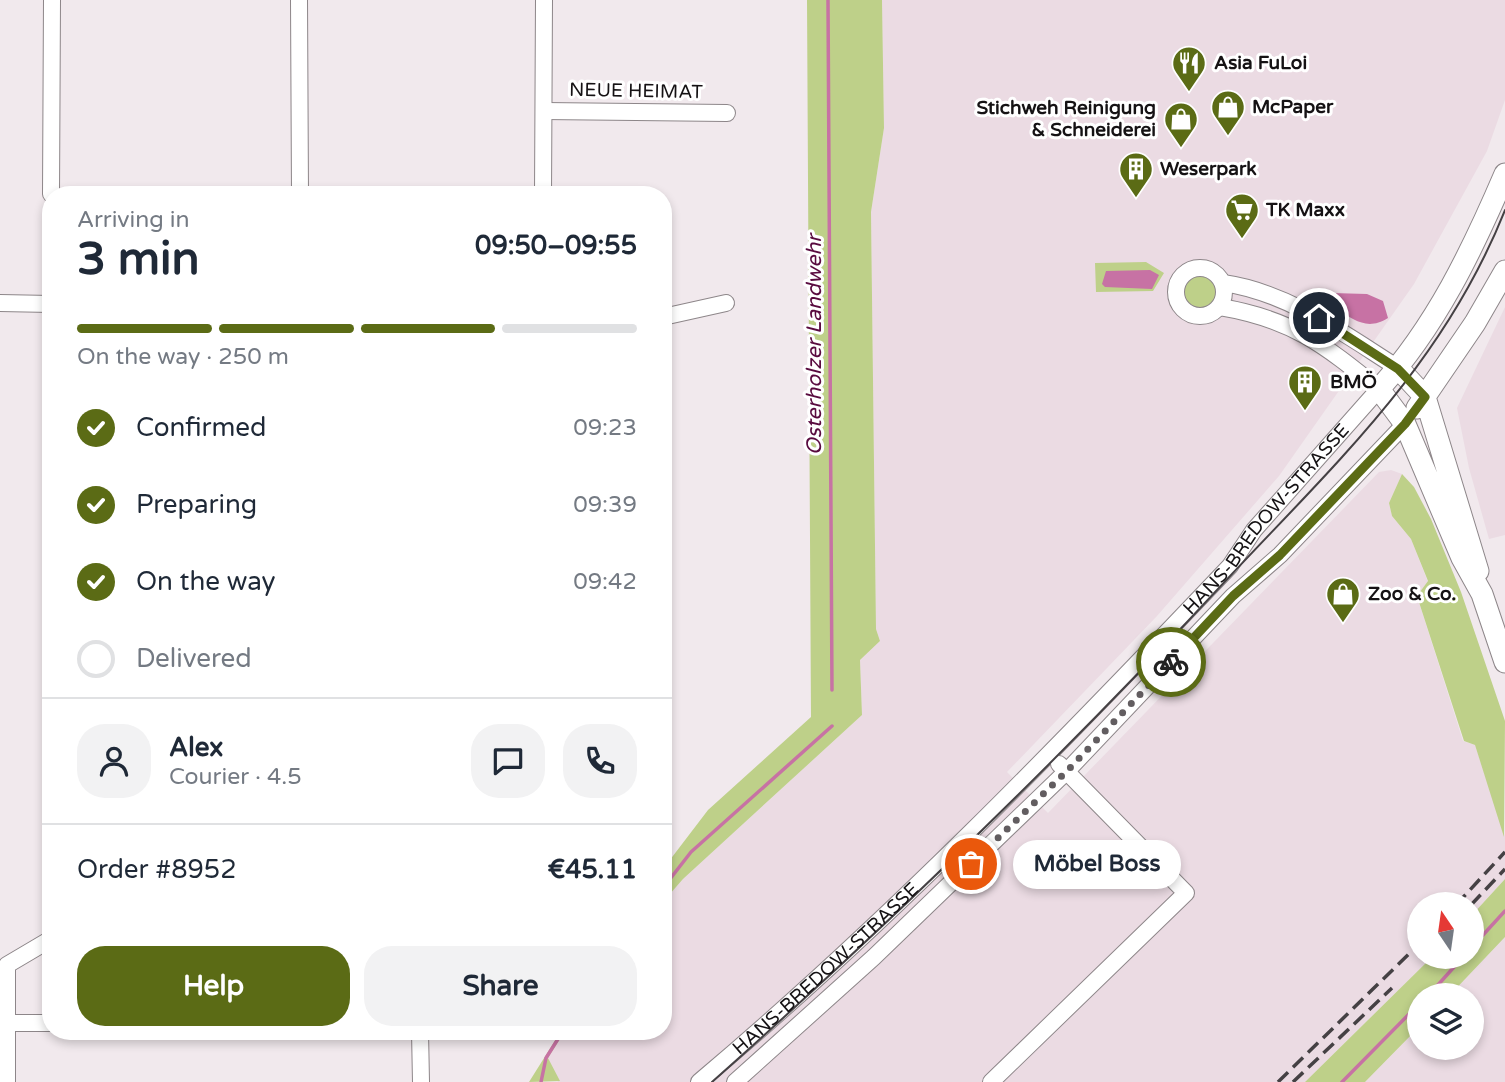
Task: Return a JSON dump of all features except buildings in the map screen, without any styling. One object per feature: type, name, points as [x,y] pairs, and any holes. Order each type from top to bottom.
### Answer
[{"type":"main road","name":"HANS-BREDOW-STRASSE","points":[[1379,389],[1398,369],[1444,301],[1474,247],[1505,174]]},
{"type":"main road","name":"HANS-BREDOW-STRASSE","points":[[1405,424],[1475,323],[1505,271]]},
{"type":"main road","points":[[1398,369],[1425,397],[1475,554],[1482,594],[1505,662]]},
{"type":"main road","points":[[1379,389],[1405,424],[1462,558],[1482,594]]},
{"type":"street","points":[[51,186],[52,0]]},
{"type":"street","points":[[299,0],[300,186]]},
{"type":"street","name":"NEUE HEIMAT","points":[[543,186],[544,0]]},
{"type":"street","name":"NEUE HEIMAT","points":[[544,111],[727,113]]},
{"type":"street","points":[[1379,389],[1301,331],[1272,318],[1220,307],[1206,315],[1193,315],[1178,302],[1176,288],[1182,275],[1194,268],[1211,270],[1223,283],[1273,296],[1319,318],[1398,369]]},
{"type":"street","points":[[1220,307],[1224,295],[1223,283]]},
{"type":"street","points":[[0,303],[42,303]]},
{"type":"street","points":[[672,315],[726,303]]},
{"type":"street","name":"HANS-BREDOW-STRASSE","points":[[699,1082],[863,936],[1049,754],[1230,566],[1254,530],[1379,389]]},
{"type":"street","name":"HANS-BREDOW-STRASSE","points":[[735,1082],[874,957],[1067,771],[1233,596],[1280,555],[1405,424]]},
{"type":"street","points":[[990,1082],[1185,893],[1049,754]]},
{"type":"street","points":[[6,1082],[8,965],[42,944]]},
{"type":"street","points":[[7,1023],[42,1023]]},
{"type":"street","points":[[421,1040],[421,1082]]},
{"type":"shaded area","points":[[882,0],[1505,0],[1505,100],[1487,151],[1414,284],[1279,476],[1157,616],[1007,772],[1048,813],[1379,472],[1391,470],[1402,474],[1389,503],[1392,516],[1411,539],[1428,582],[1417,596],[1463,741],[1475,745],[1505,836],[1505,879],[1484,902],[1484,892],[1407,892],[1407,970],[1419,970],[1305,1082],[558,1082],[548,1058],[559,1040],[672,1040],[672,892],[862,715],[860,660],[880,641],[876,629],[871,212],[884,128]]},
{"type":"shaded area","points":[[1150,270],[1159,275],[1152,289],[1105,287],[1102,284],[1106,271]]},
{"type":"shaded area","points":[[1332,293],[1367,294],[1383,301],[1388,318],[1374,324],[1361,323],[1336,309]]},
{"type":"shaded area","points":[[1505,307],[1505,535],[1489,539],[1469,468],[1457,408]]},
{"type":"shaded area","points":[[1505,937],[1505,1082],[1365,1082],[1407,1039],[1407,1060],[1484,1060],[1484,983],[1461,983],[1474,970],[1484,970],[1484,959]]},
{"type":"green space","points":[[807,0],[882,0],[884,128],[871,212],[876,629],[880,641],[860,660],[862,715],[672,892],[672,857],[708,810],[811,717]]},
{"type":"green space","points":[[1146,262],[1164,273],[1153,291],[1096,292],[1095,263]]},
{"type":"green space","points":[[1200,274],[1212,279],[1217,291],[1212,303],[1200,308],[1188,303],[1183,291],[1188,279]]},
{"type":"green space","points":[[1402,474],[1414,487],[1431,519],[1461,592],[1505,721],[1504,837],[1475,745],[1464,741],[1417,596],[1428,581],[1411,539],[1392,516],[1389,503]]},
{"type":"green space","points":[[1505,879],[1505,937],[1484,959],[1484,902]]},
{"type":"green space","points":[[1419,970],[1474,970],[1461,983],[1407,983],[1407,1039],[1365,1082],[1305,1082]]},
{"type":"green space","points":[[555,1040],[559,1040],[548,1058],[560,1081],[529,1082]]},
{"type":"waterway","name":"Osterholzer Landwehr","points":[[828,0],[832,690]]},
{"type":"waterway","name":"Osterholzer Landwehr","points":[[672,876],[691,852],[832,726]]},
{"type":"waterway","points":[[1484,934],[1505,911]]},
{"type":"waterway","points":[[1440,983],[1451,970]]},
{"type":"waterway","points":[[1342,1082],[1407,1016]]},
{"type":"waterway","name":"Osterholzer Landwehr","points":[[541,1082],[546,1058],[557,1040]]},
{"type":"tram line","points":[[712,1082],[913,897],[1043,770],[1170,640],[1350,448],[1421,361],[1452,314],[1481,264],[1505,210]]},
{"type":"railway","points":[[1468,892],[1505,852]]},
{"type":"railway","points":[[1483,892],[1505,869]]},
{"type":"railway","points":[[1278,1082],[1407,956]]},
{"type":"railway","points":[[1293,1082],[1392,988]]},
{"type":"way so far","points":[[971,864],[1067,771],[1171,662]]},
{"type":"place","name":"Asia FuLoi","points":[[1189,93]]},
{"type":"place","name":"McPaper","points":[[1228,137]]},
{"type":"place","name":"Stichweh Reinigung & Schneiderei","points":[[1181,149]]},
{"type":"place","name":"Weserpark","points":[[1136,199]]},
{"type":"place","name":"TK Maxx","points":[[1242,240]]},
{"type":"place","name":"BMÖ","points":[[1305,412]]},
{"type":"place","name":"Zoo & Co.","points":[[1343,624]]},
{"type":"place","name":"Möbel Boss","points":[[971,864]]},
{"type":"route","points":[[1171,662],[1233,596],[1280,555],[1405,424],[1425,397],[1398,369],[1319,318]]}]
